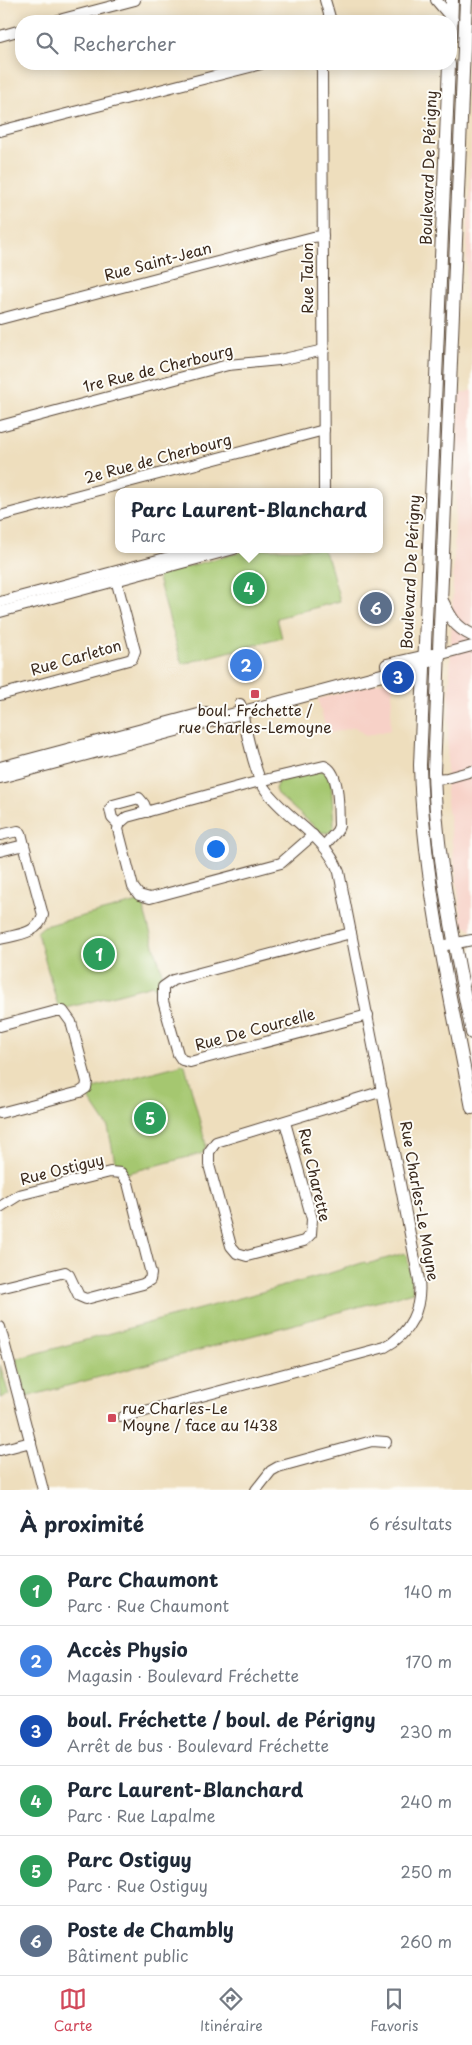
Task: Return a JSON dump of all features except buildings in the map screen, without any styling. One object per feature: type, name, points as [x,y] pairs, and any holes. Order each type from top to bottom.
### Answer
[{"type":"main road","points":[[452,0],[452,15]]},
{"type":"main road","name":"Boulevard De Périgny","points":[[466,0],[468,37],[462,97],[434,779],[441,860],[472,1033]]},
{"type":"main road","name":"Boulevard De Périgny","points":[[450,70],[420,755],[422,810],[429,882],[472,1108]]},
{"type":"main road","points":[[462,97],[472,80]]},
{"type":"main road","points":[[441,597],[452,620],[461,630],[472,635]]},
{"type":"main road","points":[[0,768],[240,708],[438,655]]},
{"type":"main road","points":[[0,777],[240,708]]},
{"type":"street","points":[[78,15],[136,0]]},
{"type":"street","points":[[325,0],[329,15]]},
{"type":"street","points":[[436,0],[449,15]]},
{"type":"street","points":[[457,24],[468,37]]},
{"type":"street","points":[[0,36],[15,32]]},
{"type":"street","points":[[0,132],[238,70]]},
{"type":"street","name":"Rue Talon","points":[[322,70],[324,488]]},
{"type":"street","name":"Rue Saint-Jean","points":[[0,319],[313,237],[323,236]]},
{"type":"street","name":"1re Rue de Cherbourg","points":[[0,426],[235,363],[279,360],[324,350]]},
{"type":"street","name":"2e Rue de Cherbourg","points":[[0,516],[324,430]]},
{"type":"street","points":[[0,612],[187,553]]},
{"type":"street","points":[[0,602],[216,553]]},
{"type":"street","name":"Rue Carleton","points":[[0,695],[132,659],[135,651],[115,576]]},
{"type":"street","points":[[438,655],[472,646]]},
{"type":"street","name":"Rue Charles-Le Moyne","points":[[123,1417],[380,1348],[393,1342],[405,1332],[417,1309],[420,1292],[420,1280],[339,872],[333,858],[324,846],[313,834],[278,805],[260,781],[240,708]]},
{"type":"street","points":[[313,834],[281,863],[150,898],[142,897],[133,887],[119,833],[119,825],[125,818],[260,781],[324,766],[331,770],[336,782],[338,826],[337,831],[324,846]]},
{"type":"street","points":[[434,779],[447,778],[472,771]]},
{"type":"street","points":[[119,825],[113,820],[111,813],[113,804],[139,798],[147,812]]},
{"type":"street","points":[[0,835],[18,831],[20,833],[43,918],[40,924],[32,930],[0,939]]},
{"type":"street","points":[[0,851],[24,845]]},
{"type":"street","name":"Rue De Courcelle","points":[[351,933],[172,980],[164,985],[163,997],[178,1054],[182,1060],[190,1062],[368,1015]]},
{"type":"street","points":[[441,946],[472,940]]},
{"type":"street","points":[[0,1026],[56,1011],[63,1012],[71,1022],[87,1082],[86,1088],[80,1092],[0,1113]]},
{"type":"street","name":"Rue Charette","points":[[285,1122],[312,1219],[311,1234],[304,1241],[247,1256],[239,1255],[231,1246],[209,1165],[210,1149],[219,1141],[383,1091]]},
{"type":"street","name":"Rue Ostiguy","points":[[0,1207],[19,1196],[110,1172],[121,1173],[128,1184],[151,1272],[151,1278],[145,1284],[86,1299],[79,1296],[69,1276],[64,1272],[0,1288]]},
{"type":"street","points":[[0,1327],[44,1490]]},
{"type":"street","points":[[256,1490],[271,1471],[278,1467],[372,1441],[386,1442]]},
{"type":"street","points":[[0,1450],[31,1442]]},
{"type":"shaded area","points":[[472,127],[472,299],[465,301]]},
{"type":"shaded area","points":[[472,390],[472,930],[462,924],[446,793],[459,402],[460,394]]},
{"type":"shaded area","points":[[393,679],[390,730],[366,736],[355,727],[327,734],[318,699]]},
{"type":"green space","points":[[237,553],[324,553],[329,561],[340,601],[277,618],[282,638],[182,664],[157,575]]},
{"type":"green space","points":[[320,770],[325,772],[331,781],[334,826],[328,833],[321,832],[277,794],[275,789],[278,782]]},
{"type":"green space","points":[[144,902],[145,914],[164,980],[160,982],[158,988],[152,985],[67,1008],[58,1006],[37,932],[44,926]]},
{"type":"green space","points":[[181,1063],[185,1065],[206,1145],[203,1153],[128,1173],[116,1167],[108,1127],[86,1094],[90,1089],[180,1065]]},
{"type":"green space","points":[[405,1253],[407,1255],[413,1292],[26,1397],[16,1359],[324,1275],[365,1262],[367,1264]]},
{"type":"green space","points":[[0,1365],[9,1395],[0,1398]]},
{"type":"place","name":"Parc Laurent-Blanchard","points":[[249,588]]},
{"type":"place","name":"Poste de Chambly","points":[[376,608]]},
{"type":"place","name":"Accès Physio","points":[[246,665]]},
{"type":"place","name":"boul. Fréchette / boul. de Périgny","points":[[398,677]]},
{"type":"place","name":"boul. Fréchette / rue Charles-Lemoyne","points":[[255,694]]},
{"type":"place","name":"Parc Chaumont","points":[[99,954]]},
{"type":"place","name":"Parc Ostiguy","points":[[150,1118]]},
{"type":"place","name":"rue Charles-Le Moyne / face au 1438","points":[[112,1418]]}]
